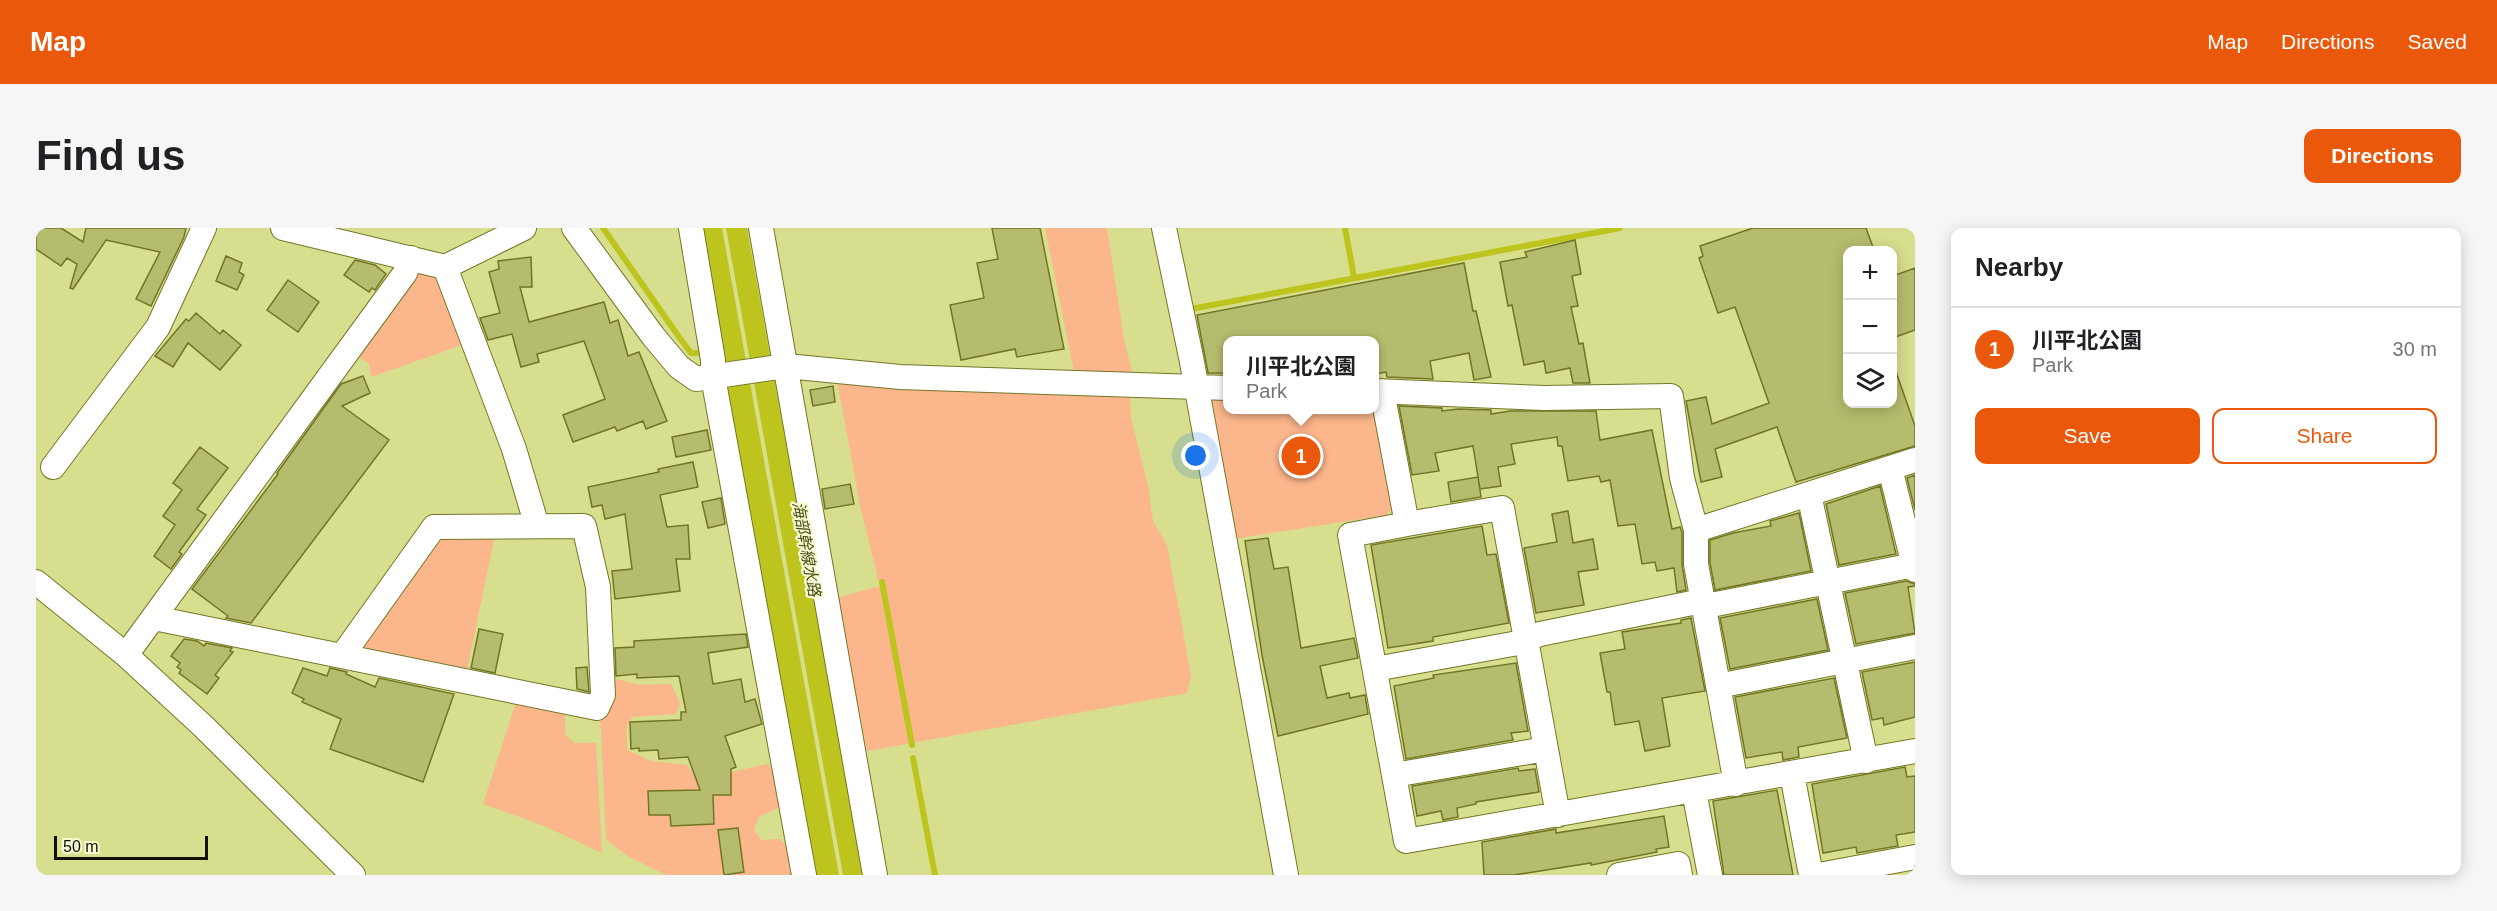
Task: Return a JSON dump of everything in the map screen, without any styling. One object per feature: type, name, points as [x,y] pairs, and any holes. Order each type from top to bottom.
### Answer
[{"type":"street","points":[[53,467],[158,327],[204,228]]},
{"type":"street","points":[[283,228],[445,267],[524,228]]},
{"type":"street","points":[[574,228],[653,336],[679,367],[696,379],[782,367],[900,377],[1223,388]]},
{"type":"street","points":[[691,228],[713,360],[713,377],[804,875]]},
{"type":"street","points":[[761,228],[782,367],[875,875]]},
{"type":"street","points":[[1164,228],[1286,875]]},
{"type":"street","points":[[126,655],[405,273],[411,258]]},
{"type":"street","points":[[445,267],[514,449],[537,526]]},
{"type":"street","points":[[1379,391],[1544,398],[1671,396],[1682,478],[1696,530],[1696,564],[1736,784]]},
{"type":"street","points":[[1379,396],[1407,524]]},
{"type":"street","points":[[1696,530],[1915,460]]},
{"type":"street","points":[[1375,669],[1518,644],[1540,634],[1692,603],[1716,604],[1914,568],[1890,468]]},
{"type":"street","points":[[1809,494],[1866,761]]},
{"type":"street","points":[[1558,815],[1502,508],[1350,535],[1406,842],[1915,752]]},
{"type":"street","points":[[154,618],[597,708],[603,695],[598,587],[584,526],[434,527],[342,656]]},
{"type":"street","points":[[36,582],[126,655],[204,727],[353,875]]},
{"type":"street","points":[[1718,686],[1915,647]]},
{"type":"street","points":[[1394,775],[1546,749]]},
{"type":"street","points":[[1792,774],[1811,875]]},
{"type":"street","points":[[1694,791],[1710,875]]},
{"type":"street","points":[[1819,875],[1915,857]]},
{"type":"street","points":[[1619,875],[1678,864],[1680,875]]},
{"type":"shaded area","points":[[697,228],[722,228],[839,875],[815,875]]},
{"type":"shaded area","points":[[726,228],[747,228],[864,875],[843,875]]},
{"type":"shaded area","points":[[1045,228],[1107,228],[1124,339],[1133,376],[1075,376]]},
{"type":"shaded area","points":[[427,268],[442,274],[468,343],[371,377],[369,364],[356,355],[414,273]]},
{"type":"shaded area","points":[[836,375],[1130,395],[1131,418],[1148,486],[1153,521],[1167,545],[1191,675],[1187,693],[867,751],[836,598],[880,586],[861,510]]},
{"type":"shaded area","points":[[1206,394],[1223,395],[1223,414],[1375,414],[1393,507],[1386,515],[1234,539]]},
{"type":"shaded area","points":[[495,535],[466,675],[358,654],[433,537]]},
{"type":"shaded area","points":[[617,679],[638,685],[671,684],[680,703],[676,714],[632,717],[627,726],[627,750],[651,761],[687,765],[696,777],[768,764],[777,776],[780,807],[759,817],[754,830],[761,840],[779,839],[787,846],[793,875],[666,875],[626,855],[606,839],[600,711],[608,684]]},
{"type":"shaded area","points":[[517,699],[556,701],[565,715],[565,734],[574,743],[596,743],[602,853],[542,825],[483,804]]},
{"type":"building","points":[[36,228],[61,228],[83,242],[86,228],[186,228],[184,237],[151,306],[136,299],[160,252],[106,240],[73,289],[70,288],[77,264],[67,258],[61,266],[36,249]]},
{"type":"building","points":[[992,228],[1040,228],[1064,349],[1017,357],[1015,349],[961,360],[950,305],[984,298],[977,263],[998,259]]},
{"type":"building","points":[[1753,228],[1866,228],[1873,246],[1843,246],[1843,408],[1897,408],[1897,375],[1915,426],[1915,446],[1796,482],[1777,427],[1715,449],[1722,477],[1701,482],[1686,401],[1706,397],[1712,424],[1769,403],[1735,307],[1718,313],[1699,258],[1703,256],[1700,246]]},
{"type":"building","points":[[1575,240],[1581,274],[1572,276],[1578,306],[1571,307],[1579,344],[1583,343],[1590,383],[1573,383],[1570,368],[1546,373],[1544,361],[1524,365],[1512,305],[1508,306],[1500,262],[1527,257],[1525,252]]},
{"type":"building","points":[[226,256],[242,263],[239,272],[244,275],[237,290],[216,281]]},
{"type":"building","points":[[531,257],[532,287],[520,287],[529,322],[604,302],[610,323],[618,320],[628,356],[639,352],[667,421],[646,429],[643,421],[617,431],[615,427],[573,442],[563,415],[605,399],[584,341],[537,354],[539,362],[521,367],[512,334],[488,340],[480,318],[500,313],[489,272],[499,269],[498,261]]},
{"type":"building","points":[[355,260],[375,265],[386,274],[375,290],[372,288],[369,292],[344,275]]},
{"type":"building","points":[[1464,263],[1473,311],[1476,311],[1491,377],[1474,380],[1469,353],[1430,361],[1433,379],[1387,377],[1386,372],[1379,373],[1379,336],[1223,336],[1223,373],[1208,373],[1197,315]]},
{"type":"building","points":[[1915,268],[1915,330],[1897,337],[1897,300],[1897,275]]},
{"type":"building","points":[[288,280],[319,302],[298,332],[267,310]]},
{"type":"building","points":[[196,313],[220,334],[223,330],[241,345],[220,370],[188,343],[173,367],[155,356],[186,319],[189,321]]},
{"type":"building","points":[[363,376],[370,393],[342,406],[389,440],[251,623],[226,618],[228,616],[192,589],[278,474],[341,384]]},
{"type":"building","points":[[833,386],[835,402],[813,406],[810,390]]},
{"type":"building","points":[[1399,406],[1442,408],[1442,411],[1491,410],[1491,414],[1510,411],[1596,411],[1600,440],[1652,430],[1672,529],[1680,527],[1682,532],[1682,564],[1686,590],[1677,592],[1674,568],[1657,571],[1655,562],[1642,564],[1635,524],[1618,526],[1610,480],[1601,482],[1599,476],[1568,481],[1562,446],[1558,446],[1557,437],[1511,444],[1515,464],[1498,467],[1501,486],[1480,489],[1473,446],[1435,453],[1439,471],[1412,475]]},
{"type":"building","points":[[707,430],[711,450],[676,457],[672,437]]},
{"type":"building","points":[[200,447],[228,468],[197,509],[206,515],[179,552],[182,554],[171,569],[154,556],[175,525],[163,516],[182,490],[173,483]]},
{"type":"building","points":[[693,462],[698,487],[660,495],[667,527],[688,525],[690,559],[676,559],[680,591],[615,599],[612,571],[632,569],[625,514],[605,519],[602,505],[592,507],[588,487],[659,472],[658,469]]},
{"type":"building","points":[[1915,475],[1915,510],[1907,478]]},
{"type":"building","points":[[1478,477],[1481,497],[1451,502],[1448,482]]},
{"type":"building","points":[[850,484],[854,504],[825,509],[822,489]]},
{"type":"building","points":[[1880,486],[1896,554],[1839,565],[1826,504]]},
{"type":"building","points":[[721,498],[725,524],[708,528],[702,502]]},
{"type":"building","points":[[1568,511],[1573,543],[1593,539],[1598,569],[1578,572],[1584,605],[1536,613],[1524,548],[1557,542],[1552,514]]},
{"type":"building","points":[[1799,513],[1811,571],[1715,590],[1710,563],[1710,540],[1771,526],[1770,521]]},
{"type":"building","points":[[1482,526],[1487,555],[1496,554],[1509,623],[1433,637],[1433,641],[1388,648],[1371,545]]},
{"type":"building","points":[[1268,538],[1274,569],[1288,567],[1301,648],[1354,638],[1358,658],[1320,666],[1327,698],[1349,693],[1350,698],[1365,695],[1368,714],[1278,736],[1262,655],[1245,541]]},
{"type":"building","points":[[1906,581],[1915,584],[1915,586],[1908,587],[1915,633],[1856,644],[1845,593]]},
{"type":"building","points":[[1817,599],[1828,650],[1730,669],[1720,618]]},
{"type":"building","points":[[1691,618],[1705,691],[1662,698],[1670,746],[1645,751],[1639,721],[1615,725],[1610,692],[1607,692],[1600,653],[1625,649],[1622,632],[1681,623],[1681,620]]},
{"type":"building","points":[[479,629],[503,634],[495,673],[471,668]]},
{"type":"building","points":[[746,634],[748,647],[708,653],[713,684],[741,679],[745,702],[755,699],[762,724],[725,736],[736,767],[731,769],[731,795],[713,795],[714,824],[671,826],[670,815],[649,815],[648,791],[700,790],[688,757],[659,759],[658,750],[631,749],[630,722],[681,720],[681,712],[686,712],[679,676],[637,678],[637,674],[616,676],[615,648],[634,647],[634,641]]},
{"type":"building","points":[[184,639],[197,641],[204,646],[206,643],[232,648],[230,651],[233,652],[215,675],[219,678],[207,694],[179,673],[181,670],[177,667],[180,663],[171,656]]},
{"type":"building","points":[[1915,662],[1915,717],[1884,725],[1883,718],[1872,720],[1862,672]]},
{"type":"building","points":[[1516,663],[1528,731],[1511,733],[1513,740],[1406,759],[1394,686],[1434,678],[1433,675]]},
{"type":"building","points":[[587,667],[589,692],[577,689],[576,668]]},
{"type":"building","points":[[303,668],[327,676],[330,668],[347,672],[346,674],[375,687],[379,678],[454,694],[423,782],[330,749],[341,719],[302,702],[304,699],[292,693]]},
{"type":"building","points":[[1834,678],[1847,738],[1798,747],[1799,757],[1783,760],[1782,752],[1746,758],[1735,697]]},
{"type":"building","points":[[1905,767],[1907,777],[1915,776],[1915,832],[1896,835],[1898,846],[1857,853],[1856,847],[1823,853],[1812,784]]},
{"type":"building","points":[[1518,768],[1519,771],[1535,769],[1539,792],[1476,802],[1476,804],[1457,808],[1458,817],[1443,820],[1441,811],[1417,816],[1412,786]]},
{"type":"building","points":[[1777,790],[1793,875],[1724,875],[1713,801]]},
{"type":"building","points":[[1664,816],[1669,847],[1656,849],[1657,852],[1591,865],[1591,863],[1514,875],[1484,875],[1482,842],[1556,829],[1556,833]]},
{"type":"building","points":[[738,828],[744,872],[724,875],[718,830]]},
{"type":"waterway","points":[[603,228],[691,353],[698,353]]},
{"type":"waterway","points":[[1345,228],[1354,277]]},
{"type":"waterway","points":[[1191,309],[1620,228]]},
{"type":"waterway","points":[[882,582],[912,745]]},
{"type":"waterway","points":[[913,758],[935,875]]},
{"type":"place","name":"川平北公園","points":[[1301,456]]},
{"type":"water label","name":"海部幹線水路","points":[[807,549]]}]
